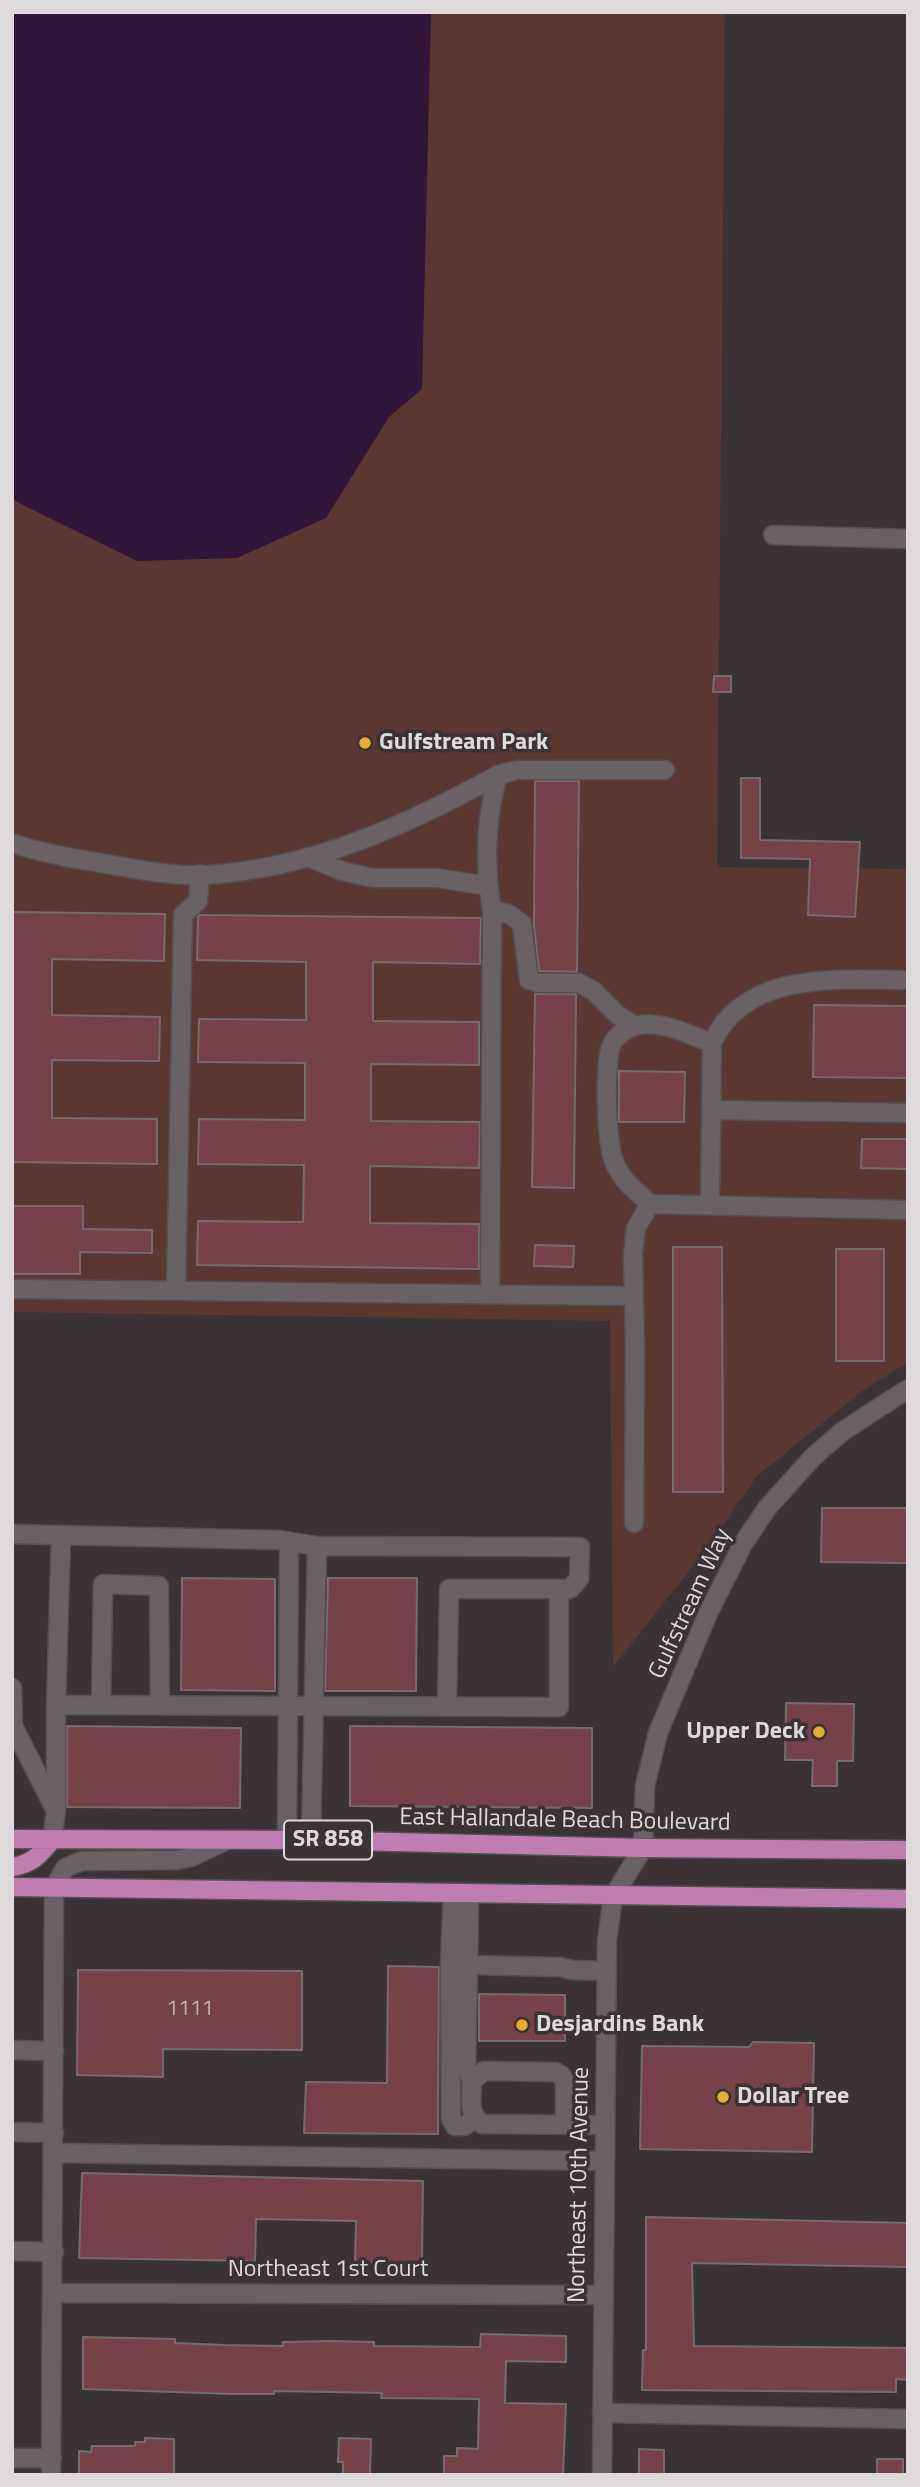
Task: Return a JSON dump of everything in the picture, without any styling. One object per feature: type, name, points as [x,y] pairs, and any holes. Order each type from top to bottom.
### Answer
[{"type":"main road","name":"East Hallandale Beach Boulevard","points":[[12,1839],[312,1840],[643,1848],[908,1850]]},
{"type":"main road","points":[[12,1867],[30,1864],[52,1840]]},
{"type":"main road","name":"SR 858","points":[[12,1888],[908,1899]]},
{"type":"street","points":[[774,535],[908,538]]},
{"type":"street","points":[[12,843],[69,858],[142,870],[200,874],[262,867],[308,857],[385,832],[498,775],[517,770],[665,770]]},
{"type":"street","points":[[490,1294],[492,910],[486,873],[489,806],[498,775]]},
{"type":"street","points":[[308,857],[342,871],[373,878],[437,878],[488,886]]},
{"type":"street","points":[[176,1291],[183,915],[198,901],[200,874]]},
{"type":"street","points":[[492,910],[509,914],[522,924],[529,980],[538,983],[579,983],[594,991],[618,1015],[635,1026]]},
{"type":"street","points":[[710,1204],[712,1043],[731,1015],[753,999],[781,986],[813,980],[908,981]]},
{"type":"street","points":[[712,1043],[652,1024],[622,1031],[613,1042],[608,1057],[608,1139],[615,1164],[630,1186],[650,1204],[908,1210]]},
{"type":"street","points":[[712,1110],[908,1113]]},
{"type":"street","points":[[634,1523],[633,1254],[636,1228],[650,1204]]},
{"type":"street","points":[[12,1290],[633,1296]]},
{"type":"street","name":"Gulfstream Way","points":[[613,1897],[643,1848],[645,1786],[659,1733],[709,1611],[743,1544],[768,1507],[814,1456],[843,1431],[908,1390]]},
{"type":"street","points":[[12,1534],[289,1542],[317,1546],[580,1547],[579,1580],[570,1589],[449,1589],[447,1707]]},
{"type":"street","points":[[52,1840],[56,1811],[61,1535]]},
{"type":"street","points":[[287,1840],[289,1542]]},
{"type":"street","points":[[312,1840],[317,1546]]},
{"type":"street","points":[[101,1705],[103,1584],[159,1586],[160,1705]]},
{"type":"street","points":[[56,1705],[559,1707],[559,1589]]},
{"type":"street","points":[[12,1688],[13,1727],[56,1811]]},
{"type":"street","points":[[12,2458],[52,2466],[54,1888],[65,1868],[82,1861],[177,1860],[191,1857],[228,1840]]},
{"type":"street","points":[[461,1895],[451,2119],[455,2126],[464,2126],[475,2119]]},
{"type":"street","name":"Northeast 10th Avenue","points":[[602,2475],[607,1940],[613,1897]]},
{"type":"street","points":[[459,1964],[607,1971]]},
{"type":"street","points":[[459,1964],[466,2067],[472,2081],[471,2112],[475,2119],[482,2123],[605,2125]]},
{"type":"street","points":[[12,2050],[54,2051]]},
{"type":"street","points":[[472,2081],[484,2071],[556,2072],[565,2082],[565,2125]]},
{"type":"street","points":[[12,2132],[54,2133]]},
{"type":"street","points":[[54,2153],[604,2161]]},
{"type":"street","points":[[12,2251],[54,2252]]},
{"type":"street","name":"Northeast 1st Court","points":[[53,2293],[603,2295]]},
{"type":"street","points":[[603,2413],[908,2420]]},
{"type":"shaded area","name":"Gulfstream Park","points":[[12,12],[725,12],[717,867],[908,869],[908,1362],[861,1392],[757,1476],[706,1550],[613,1667],[610,1321],[12,1312]]},
{"type":"shaded area","points":[[12,12],[431,12],[422,389],[389,417],[326,518],[237,558],[137,561],[17,502],[12,497]]},
{"type":"building","points":[[714,676],[731,676],[731,692],[713,692]]},
{"type":"building","points":[[741,778],[760,778],[760,840],[860,842],[855,917],[808,915],[810,859],[741,858]]},
{"type":"building","points":[[535,781],[579,781],[577,972],[539,971],[534,925]]},
{"type":"building","points":[[12,912],[165,914],[164,961],[52,959],[52,1015],[160,1017],[159,1061],[52,1060],[52,1118],[157,1119],[157,1164],[12,1162]]},
{"type":"building","points":[[200,915],[481,918],[480,964],[373,962],[373,1021],[479,1022],[479,1065],[371,1064],[371,1121],[480,1122],[479,1168],[370,1166],[370,1223],[479,1224],[479,1269],[197,1265],[198,1221],[303,1222],[304,1165],[198,1164],[199,1119],[305,1120],[305,1063],[198,1062],[199,1019],[306,1020],[306,962],[197,960]]},
{"type":"building","points":[[535,994],[576,994],[574,1188],[532,1187]]},
{"type":"building","points":[[814,1005],[908,1006],[908,1078],[813,1077]]},
{"type":"building","points":[[619,1071],[685,1072],[684,1122],[619,1122]]},
{"type":"building","points":[[862,1139],[908,1139],[908,1169],[861,1168]]},
{"type":"building","points":[[12,1206],[83,1206],[83,1229],[152,1230],[152,1253],[80,1252],[80,1274],[12,1274]]},
{"type":"building","points":[[535,1245],[574,1246],[573,1267],[534,1266]]},
{"type":"building","points":[[673,1247],[722,1247],[723,1492],[673,1492]]},
{"type":"building","points":[[836,1249],[884,1249],[884,1361],[836,1361]]},
{"type":"building","points":[[822,1508],[908,1508],[908,1563],[821,1562]]},
{"type":"building","points":[[182,1578],[275,1579],[275,1691],[181,1690]]},
{"type":"building","points":[[328,1578],[417,1578],[416,1691],[325,1691]]},
{"type":"building","name":"Upper Deck","points":[[786,1703],[854,1704],[853,1761],[837,1761],[837,1786],[812,1786],[813,1760],[785,1760]]},
{"type":"building","points":[[67,1726],[241,1728],[240,1808],[67,1807]]},
{"type":"building","points":[[350,1726],[592,1728],[592,1808],[350,1806]]},
{"type":"building","points":[[388,1966],[439,1967],[438,2134],[304,2133],[306,2082],[387,2083]]},
{"type":"building","points":[[78,1970],[302,1971],[302,2050],[163,2049],[163,2077],[77,2075]]},
{"type":"building","points":[[479,1994],[565,1995],[565,2041],[479,2041]]},
{"type":"building","points":[[753,2042],[814,2043],[812,2152],[640,2149],[642,2046],[749,2047]]},
{"type":"building","points":[[82,2173],[423,2181],[422,2263],[355,2262],[356,2221],[256,2219],[255,2261],[79,2258]]},
{"type":"building","points":[[646,2217],[908,2223],[908,2267],[692,2263],[694,2346],[908,2348],[908,2380],[896,2379],[896,2392],[642,2390],[643,2350],[646,2350]]},
{"type":"building","points":[[481,2334],[566,2336],[566,2362],[506,2361],[505,2403],[566,2404],[563,2475],[444,2475],[444,2456],[457,2456],[457,2448],[478,2449],[479,2399],[381,2398],[382,2393],[274,2391],[274,2394],[234,2394],[83,2389],[83,2337],[175,2339],[175,2343],[224,2345],[283,2346],[283,2342],[331,2341],[374,2342],[374,2346],[480,2347]]},
{"type":"building","points":[[145,2438],[174,2439],[174,2475],[79,2475],[79,2451],[91,2452],[92,2446],[135,2446],[135,2442],[145,2442]]},
{"type":"building","points":[[339,2438],[371,2439],[370,2475],[343,2475],[343,2462],[338,2462]]},
{"type":"building","points":[[639,2449],[664,2450],[664,2475],[639,2475]]},
{"type":"building","points":[[877,2459],[903,2459],[903,2475],[877,2475]]},
{"type":"place","name":"Gulfstream Park","points":[[365,743]]},
{"type":"place","name":"Upper Deck","points":[[819,1732]]},
{"type":"place","name":"Desjardins Bank","points":[[522,2025]]},
{"type":"place","name":"Dollar Tree","points":[[723,2097]]}]
